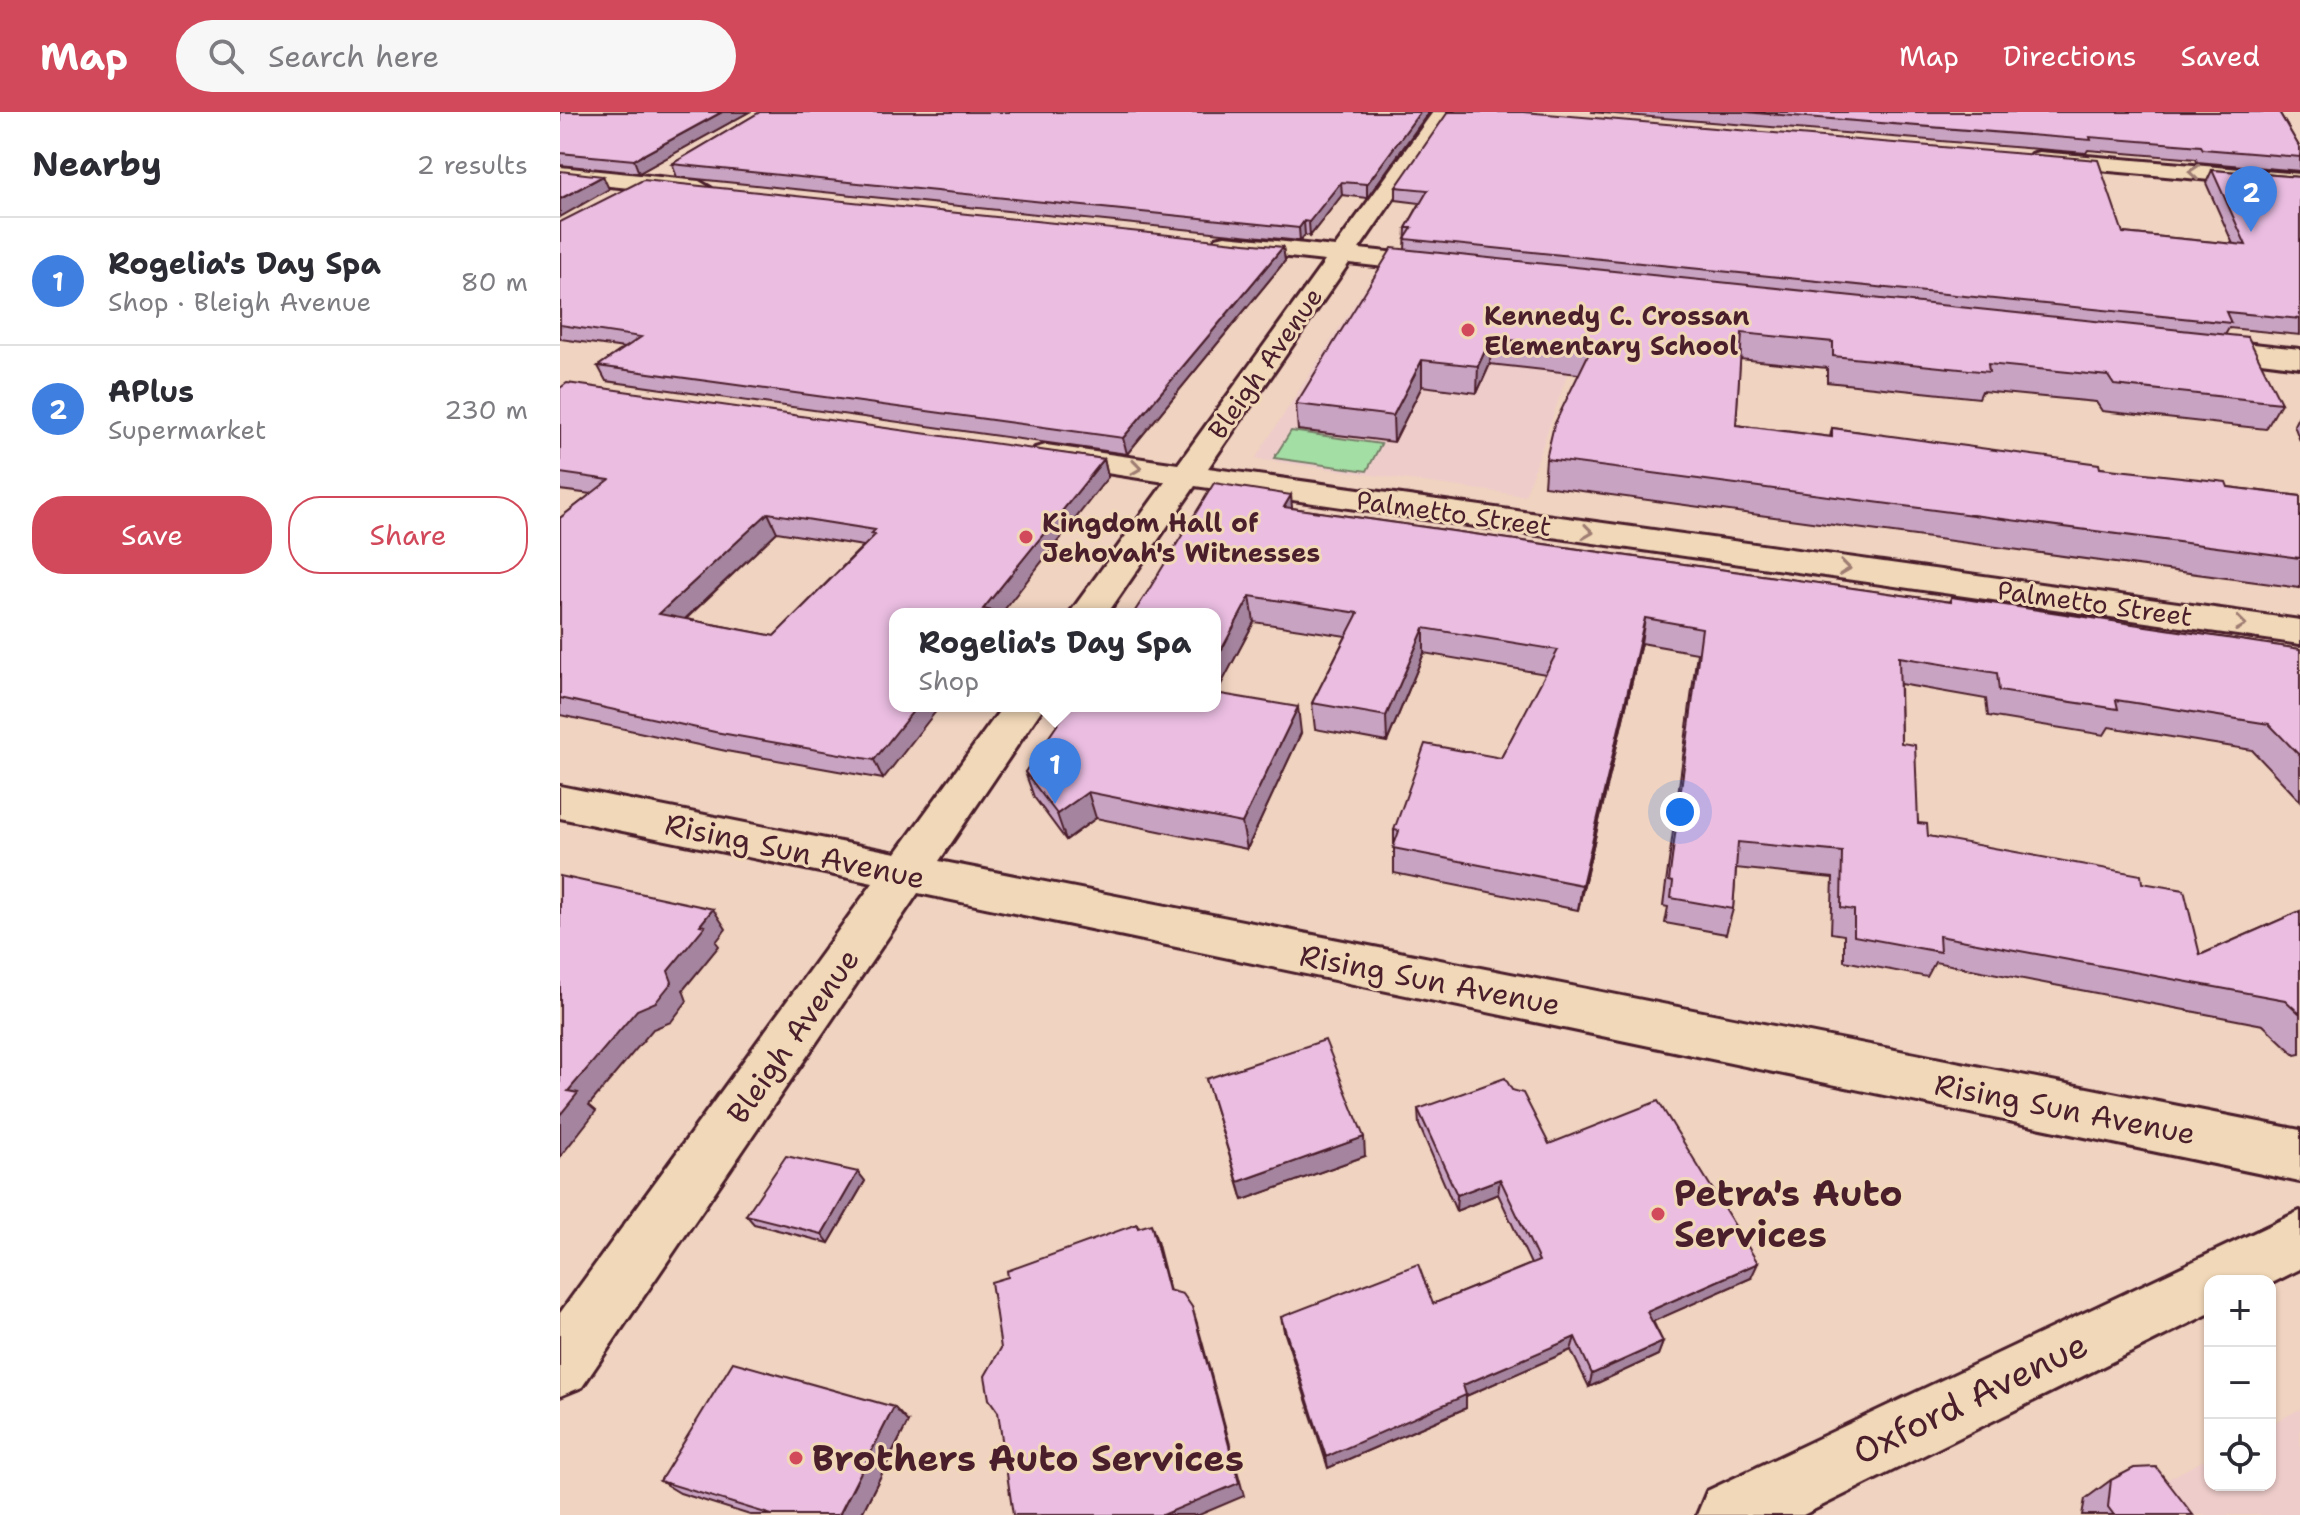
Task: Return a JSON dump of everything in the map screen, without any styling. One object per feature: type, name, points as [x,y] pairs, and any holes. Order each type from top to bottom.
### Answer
[{"type":"street","name":"Bleigh Avenue","points":[[1092,608],[1443,112]]},
{"type":"street","points":[[2023,157],[2300,181]]},
{"type":"street","points":[[610,203],[675,167]]},
{"type":"street","points":[[560,174],[727,191]]},
{"type":"street","points":[[1200,240],[1468,268]]},
{"type":"street","points":[[2174,345],[2300,358]]},
{"type":"street","name":"Palmetto Street","points":[[1018,451],[2300,632]]},
{"type":"street","name":"Bleigh Avenue","points":[[560,1365],[1020,712]]},
{"type":"street","name":"Rising Sun Avenue","points":[[560,802],[2300,1156]]},
{"type":"street","name":"Oxford Avenue","points":[[2225,1275],[2300,1239]]},
{"type":"street","name":"Oxford Avenue","points":[[1731,1515],[2204,1285]]},
{"type":"shaded area","points":[[1370,280],[1592,303],[1525,496],[1255,459]]},
{"type":"shaded area","points":[[2300,1409],[2300,1515],[2099,1515],[2204,1460],[2204,1491],[2276,1491],[2276,1422]]},
{"type":"green space","points":[[1291,431],[1381,444],[1367,471],[1274,458]]},
{"type":"building","points":[[560,112],[722,112],[634,160],[560,153]]},
{"type":"building","points":[[760,112],[1420,112],[1367,184],[1341,182],[1309,222],[1304,221],[1299,228],[672,164]]},
{"type":"building","points":[[1448,112],[1523,112],[2098,160],[2123,233],[2246,245],[2212,170],[2300,177],[2300,319],[2226,312],[2231,323],[1405,239],[1412,228],[1406,228],[1428,190],[1396,187]]},
{"type":"building","points":[[1744,112],[2279,112],[2300,148],[2300,157],[2090,137],[2091,140]]},
{"type":"building","points":[[560,171],[603,176],[560,199]]},
{"type":"building","points":[[643,180],[1283,247],[1123,438],[598,366],[641,337],[560,325],[560,222]]},
{"type":"building","points":[[1392,248],[2248,337],[2281,403],[2114,385],[2108,376],[1988,364],[1989,372],[1833,356],[1833,342],[1742,333],[1736,425],[1832,437],[1832,428],[2099,464],[2100,468],[2226,482],[2228,487],[2300,496],[2300,558],[1546,459],[1554,425],[1591,349],[1491,338],[1478,366],[1422,360],[1393,416],[1296,404]]},
{"type":"building","points":[[567,383],[1104,459],[984,608],[889,608],[889,712],[912,712],[874,760],[715,732],[560,698],[560,518],[609,480],[560,473],[560,388]],"holes":[[[768,513],[875,530],[871,534],[875,535],[774,636],[659,614]]]},
{"type":"building","points":[[1214,483],[1291,495],[1284,507],[1951,602],[1951,597],[2300,649],[2300,756],[2269,724],[2116,700],[2118,709],[1999,691],[1997,673],[1899,657],[1901,743],[1915,745],[1918,823],[1927,824],[1928,836],[2141,875],[2142,883],[2184,890],[2200,955],[2300,911],[2300,1014],[2285,1000],[1939,936],[1940,952],[1854,936],[1854,910],[1841,908],[1842,852],[1738,842],[1733,909],[1671,898],[1673,882],[1669,881],[1702,628],[1645,618],[1582,885],[1393,848],[1399,831],[1394,830],[1425,744],[1501,758],[1558,650],[1424,628],[1386,716],[1312,703],[1358,613],[1250,596],[1221,651],[1221,608],[1137,608]]},
{"type":"building","points":[[1221,694],[1298,707],[1242,823],[1088,792],[1057,814],[1025,772],[1066,712],[1221,712]]},
{"type":"building","points":[[560,876],[713,909],[700,925],[705,926],[668,971],[672,982],[656,1002],[637,1010],[568,1091],[578,1093],[560,1115]]},
{"type":"building","points":[[1325,1040],[1364,1137],[1238,1182],[1206,1079]]},
{"type":"building","points":[[1505,1078],[1512,1090],[1523,1093],[1549,1144],[1658,1101],[1758,1263],[1647,1312],[1663,1342],[1592,1374],[1575,1337],[1463,1385],[1466,1395],[1326,1457],[1281,1317],[1418,1264],[1433,1304],[1539,1261],[1500,1179],[1457,1195],[1418,1109]]},
{"type":"building","points":[[786,1156],[858,1172],[822,1234],[746,1215]]},
{"type":"building","points":[[1137,1224],[1138,1228],[1151,1224],[1168,1290],[1183,1294],[1192,1307],[1239,1483],[1163,1515],[1013,1515],[998,1412],[989,1399],[985,1376],[1001,1348],[991,1282],[1008,1277],[1007,1271]]},
{"type":"building","name":"Brothers Auto Services","points":[[733,1362],[894,1407],[839,1515],[772,1515],[660,1481]]},
{"type":"building","points":[[2156,1467],[2193,1515],[2114,1515],[2108,1507],[2111,1480],[2134,1468]]},
{"type":"place","name":"APlus","points":[[2251,232]]},
{"type":"place","name":"Kennedy C. Crossan Elementary School","points":[[1468,330]]},
{"type":"place","name":"Kingdom Hall of Jehovah's Witnesses","points":[[1026,537]]},
{"type":"place","name":"Rogelia's Day Spa","points":[[1055,804]]},
{"type":"place","name":"Petra's Auto Services","points":[[1658,1214]]},
{"type":"place","name":"Brothers Auto Services","points":[[796,1458]]}]
